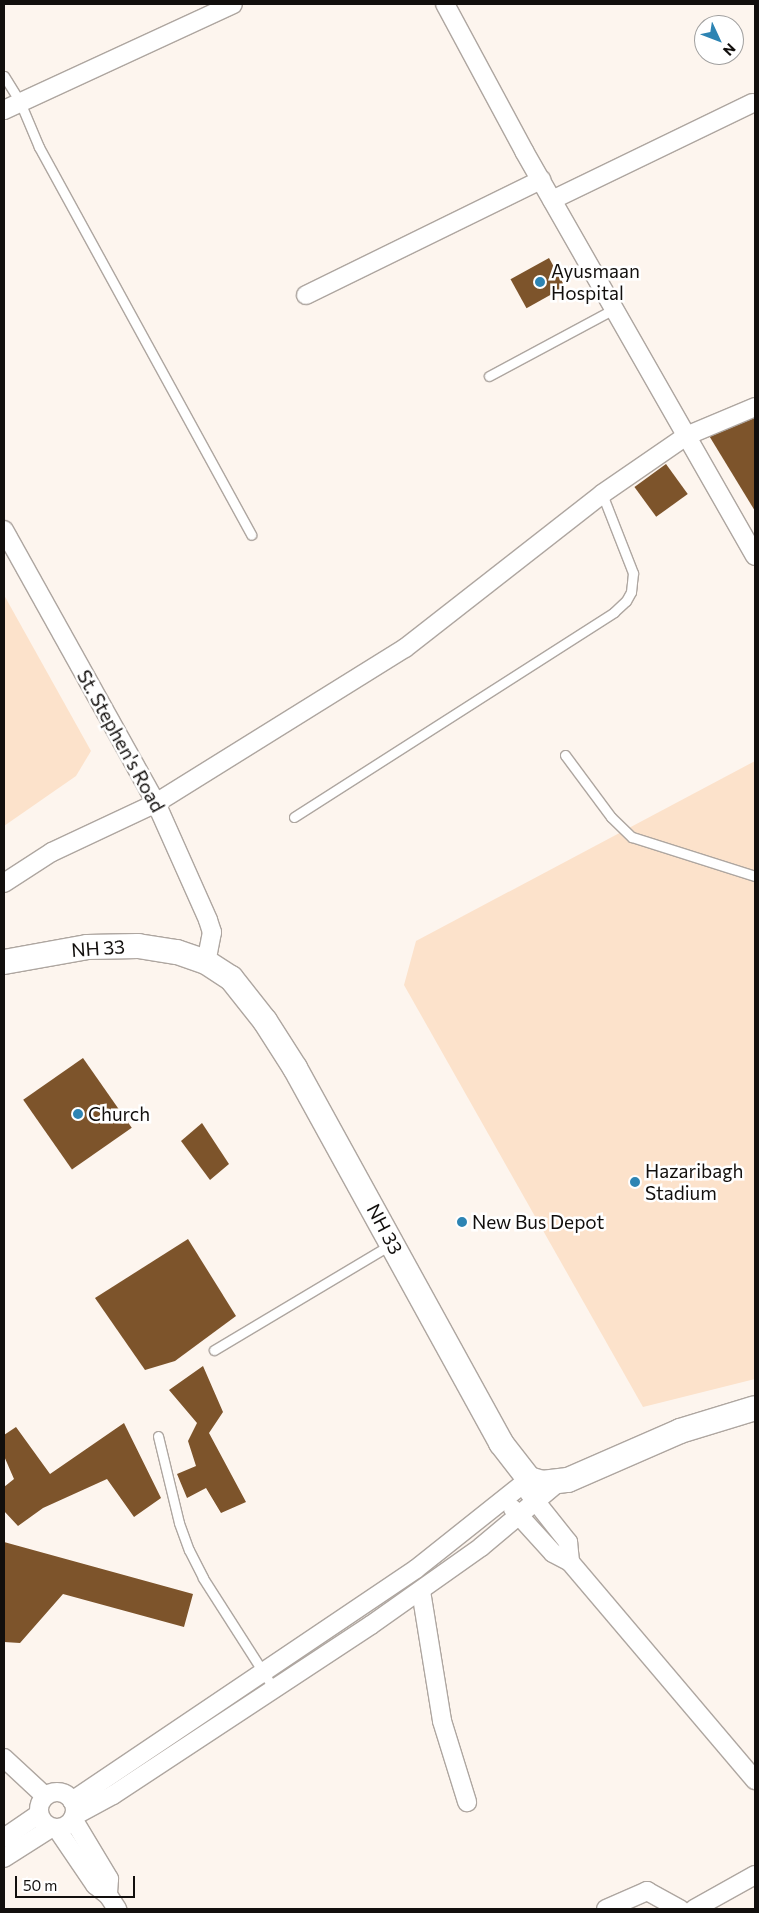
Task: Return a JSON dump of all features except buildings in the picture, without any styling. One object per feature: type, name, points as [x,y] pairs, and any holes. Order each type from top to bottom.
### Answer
[{"type":"main road","name":"NH 33","points":[[4,962],[87,947],[138,946],[177,952],[206,962],[231,978],[265,1021],[393,1244],[501,1443],[525,1481]]},
{"type":"main road","points":[[525,1481],[556,1484],[680,1431],[755,1408]]},
{"type":"street","points":[[4,110],[233,4]]},
{"type":"street","points":[[445,4],[552,200],[755,556]]},
{"type":"street","points":[[552,200],[753,103]]},
{"type":"street","points":[[306,294],[541,180]]},
{"type":"street","points":[[4,883],[52,852],[156,803],[405,648],[602,494],[686,436],[755,407]]},
{"type":"street","name":"St. Stephen's Road","points":[[4,530],[156,803],[212,932],[206,962]]},
{"type":"street","points":[[4,1858],[54,1828],[73,1812],[265,1672],[416,1569],[525,1481],[537,1503],[568,1542],[570,1562]]},
{"type":"street","points":[[73,1812],[113,1796],[421,1591],[537,1503],[556,1484]]},
{"type":"street","points":[[504,1499],[553,1553],[570,1562],[755,1780]]},
{"type":"street","points":[[421,1591],[442,1720],[467,1802]]},
{"type":"street","points":[[4,1758],[45,1796]]},
{"type":"street","points":[[45,1796],[56,1792],[73,1812],[109,1879],[113,1902]]},
{"type":"street","points":[[4,1838],[39,1814],[45,1796]]},
{"type":"street","points":[[39,1814],[54,1828],[95,1886],[113,1902]]},
{"type":"street","points":[[694,1909],[755,1875]]},
{"type":"street","points":[[606,1909],[647,1891],[680,1909]]},
{"type":"lane","points":[[4,76],[20,102],[39,147],[251,535]]},
{"type":"lane","points":[[489,376],[614,308]]},
{"type":"lane","points":[[294,817],[614,612],[626,601],[631,592],[634,573],[602,494]]},
{"type":"lane","points":[[565,756],[611,818],[638,841],[755,876]]},
{"type":"lane","points":[[214,1350],[393,1244]]},
{"type":"lane","points":[[158,1436],[179,1523],[189,1550],[203,1578],[265,1672],[274,1689]]},
{"type":"shaded area","points":[[4,595],[91,751],[76,776],[4,826]]},
{"type":"shaded area","name":"Hazaribagh Stadium","points":[[755,761],[755,1379],[643,1407],[404,985],[416,941]]},
{"type":"place","name":"Ayusmaan Hospital","points":[[540,282]]},
{"type":"place","name":"Church","points":[[78,1114]]},
{"type":"place","name":"Hazaribagh Stadium","points":[[635,1182]]},
{"type":"place","name":"New Bus Depot","points":[[462,1222]]}]
